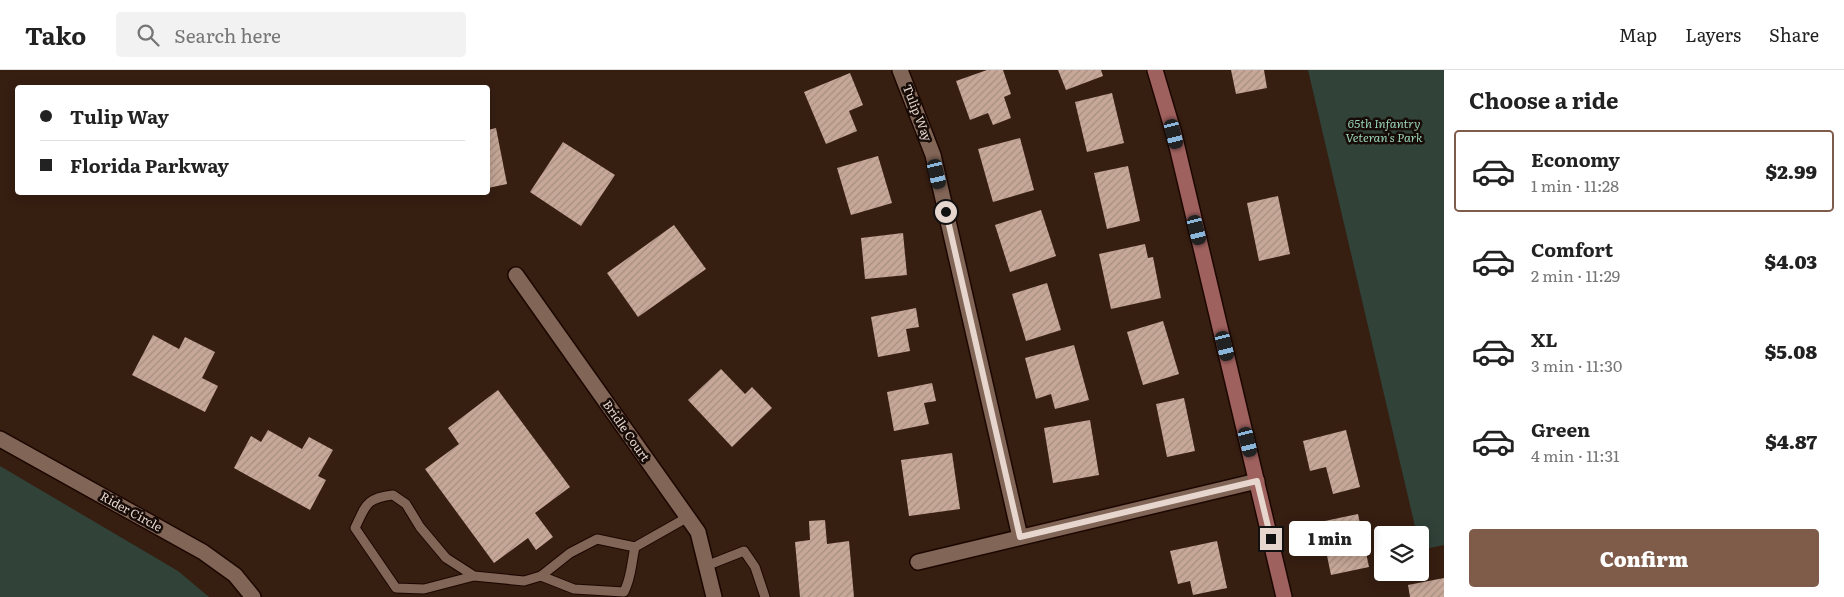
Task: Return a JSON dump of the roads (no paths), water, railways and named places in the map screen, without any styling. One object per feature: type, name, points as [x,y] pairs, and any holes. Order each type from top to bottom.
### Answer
[{"type":"street","name":"Tulip Way","points":[[900,70],[933,154],[1020,537]]},
{"type":"street","points":[[1155,70],[1174,134],[1284,597]]},
{"type":"street","name":"Bridle Court","points":[[516,275],[698,532],[714,597]]},
{"type":"street","name":"Rider Circle","points":[[0,439],[203,552],[235,575],[253,597]]},
{"type":"street","points":[[918,562],[1257,481]]},
{"type":"lane","points":[[474,576],[446,558],[420,527],[406,504],[393,494],[376,497],[365,507],[355,528],[396,588],[424,589],[474,576],[524,581],[541,576],[570,553],[597,539],[635,547],[688,517]]},
{"type":"lane","points":[[541,576],[574,589],[624,592],[631,577],[630,568],[635,547]]},
{"type":"lane","points":[[706,566],[744,551],[754,567],[765,597]]},
{"type":"park label","name":"65th Infantry Veteran's Park","points":[[1384,131]]}]
